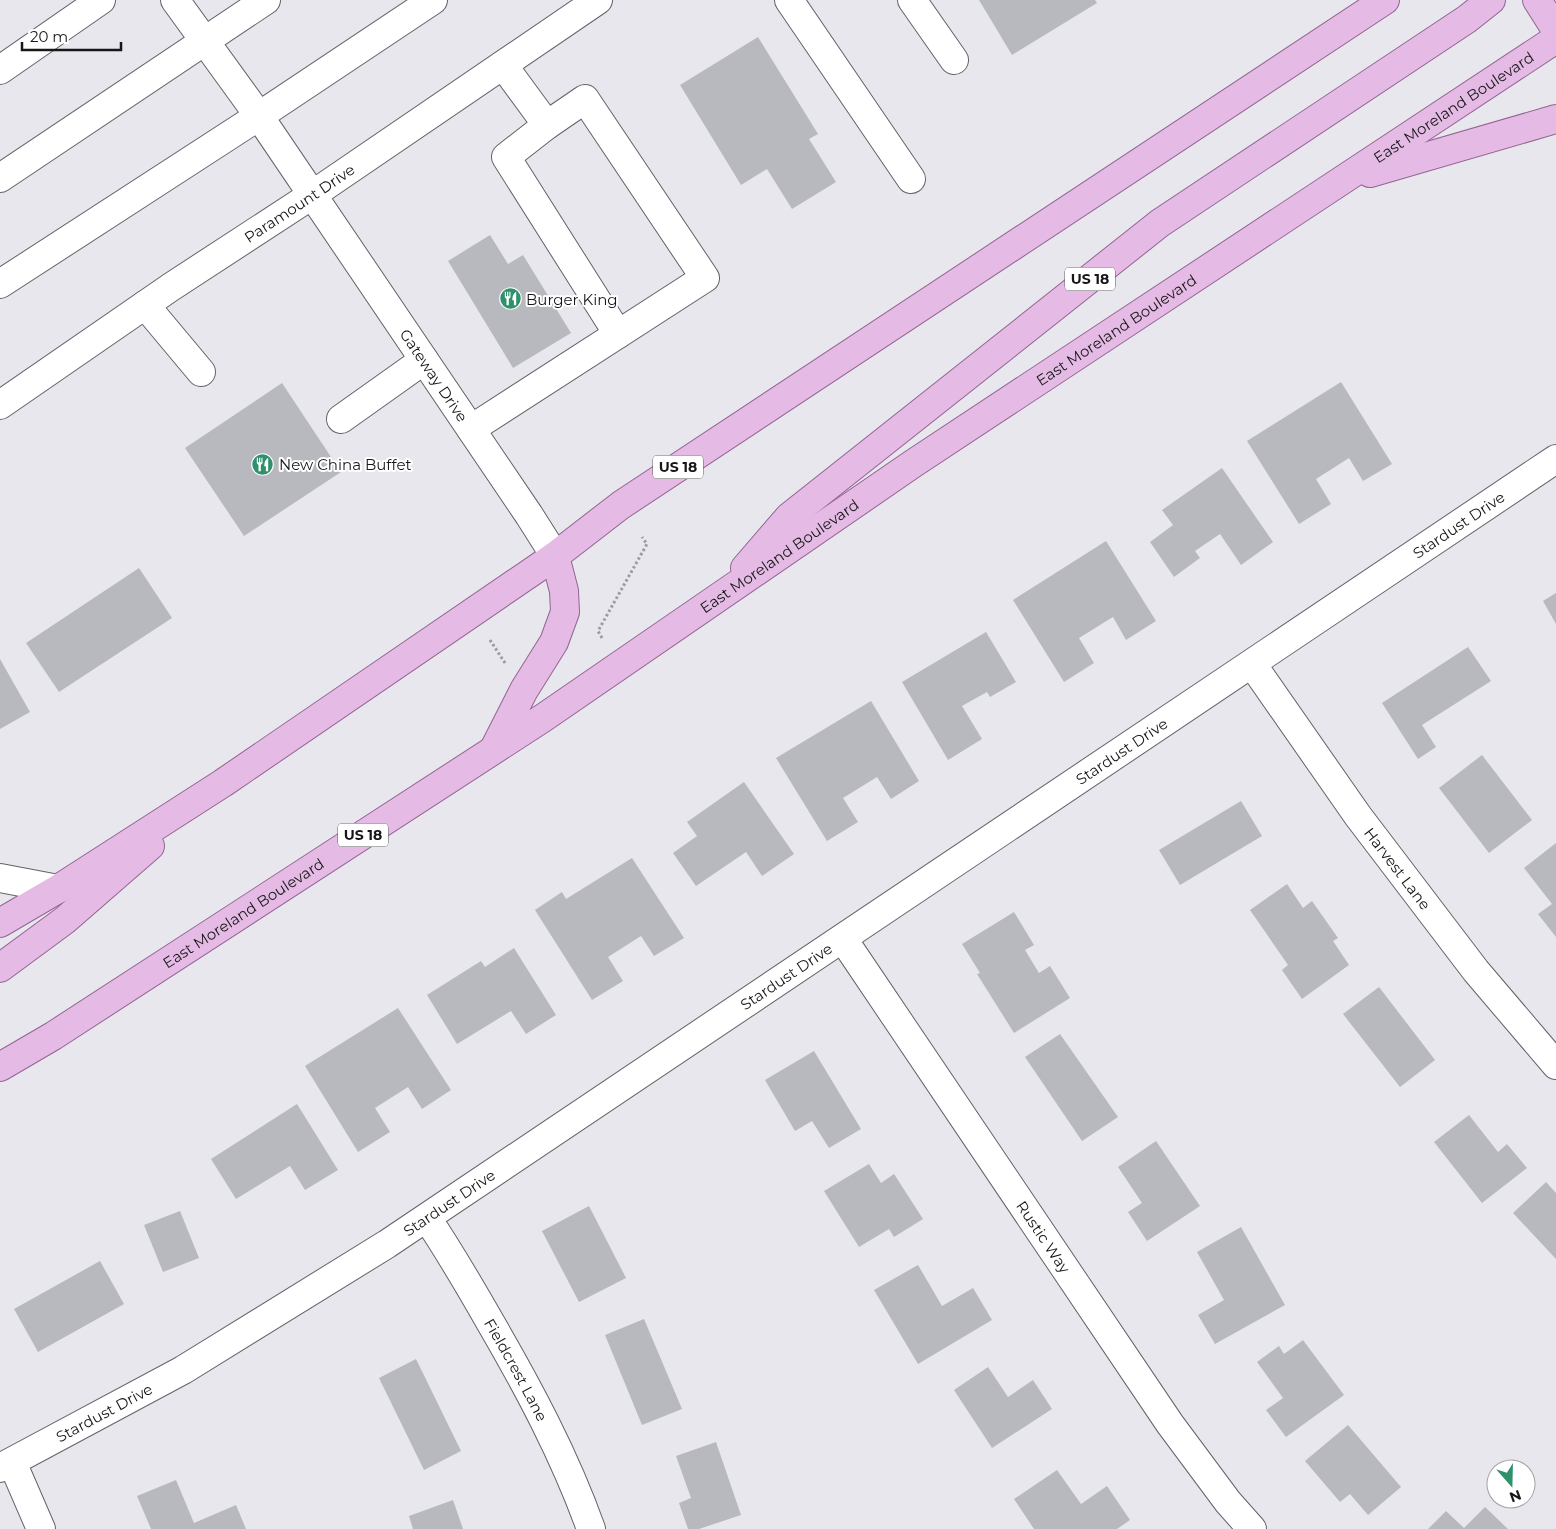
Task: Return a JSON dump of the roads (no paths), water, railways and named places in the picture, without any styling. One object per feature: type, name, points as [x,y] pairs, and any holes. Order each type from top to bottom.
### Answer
[{"type":"main road","name":"US 18","points":[[0,923],[58,889],[223,783],[555,556],[621,505],[1366,8],[1385,0]]},
{"type":"main road","name":"US 18","points":[[720,598],[790,516],[1160,223],[1467,19],[1490,0]]},
{"type":"main road","points":[[1537,0],[1556,30]]},
{"type":"main road","name":"East Moreland Boulevard","points":[[0,1067],[53,1036],[493,750],[720,598],[914,463],[1556,39]]},
{"type":"main road","points":[[1344,180],[1556,119]]},
{"type":"main road","points":[[493,750],[524,690],[554,642],[565,612],[564,591],[555,556]]},
{"type":"main road","points":[[0,968],[65,920],[223,783]]},
{"type":"street","points":[[0,70],[101,0]]},
{"type":"street","name":"Gateway Drive","points":[[175,0],[259,116],[530,515],[555,556]]},
{"type":"street","points":[[0,178],[266,0]]},
{"type":"street","points":[[0,284],[259,116],[433,0]]},
{"type":"street","name":"Paramount Drive","points":[[0,405],[144,305],[312,195],[598,0]]},
{"type":"street","points":[[789,0],[910,179]]},
{"type":"street","points":[[912,0],[954,60]]},
{"type":"street","points":[[503,65],[547,125]]},
{"type":"street","points":[[471,429],[705,278],[585,99],[547,125],[506,157],[618,334]]},
{"type":"street","points":[[144,305],[201,372]]},
{"type":"street","points":[[341,419],[424,360]]},
{"type":"street","name":"Stardust Drive","points":[[6,1465],[182,1370],[337,1276],[427,1218],[1556,459]]},
{"type":"street","name":"Harvest Lane","points":[[1252,664],[1364,824],[1476,971],[1556,1065]]},
{"type":"street","points":[[0,878],[58,889]]},
{"type":"street","name":"Rustic Way","points":[[843,939],[1170,1424],[1228,1502],[1252,1529]]},
{"type":"street","name":"Fieldcrest Lane","points":[[427,1218],[446,1246],[522,1377],[576,1488],[591,1529]]},
{"type":"street","points":[[6,1465],[41,1529]]},
{"type":"place","name":"Burger King","points":[[510,299]]},
{"type":"place","name":"New China Buffet","points":[[263,464]]}]
